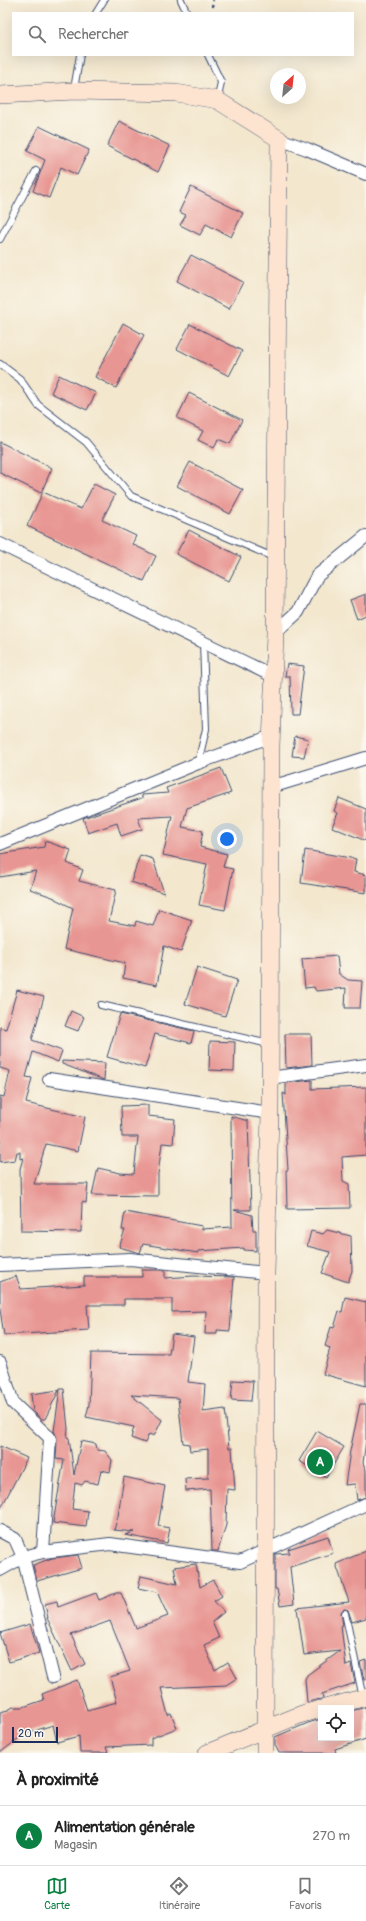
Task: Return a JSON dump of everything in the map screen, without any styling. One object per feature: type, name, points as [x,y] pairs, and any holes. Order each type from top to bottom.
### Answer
[{"type":"street","points":[[0,95],[74,91],[176,92],[218,100],[279,139],[366,174]]},
{"type":"street","points":[[265,1753],[266,1273],[270,1113],[271,788],[275,633],[279,139]]},
{"type":"street","points":[[275,633],[298,612],[317,576],[366,536]]},
{"type":"street","points":[[0,544],[273,676]]},
{"type":"street","points":[[0,844],[198,763],[272,736]]},
{"type":"street","points":[[271,788],[366,758]]},
{"type":"street","points":[[269,1078],[366,1066]]},
{"type":"street","points":[[49,1079],[270,1113]]},
{"type":"street","points":[[0,1266],[130,1259],[266,1273]]},
{"type":"street","points":[[0,1362],[13,1403],[50,1438],[43,1552]]},
{"type":"street","points":[[0,1570],[23,1557],[43,1552],[110,1544],[240,1562],[366,1504]]},
{"type":"street","points":[[0,1532],[15,1539],[23,1557],[53,1677]]},
{"type":"street","points":[[337,1705],[364,1698]]},
{"type":"street","points":[[207,1753],[266,1728],[302,1714],[318,1710]]},
{"type":"lane","points":[[97,12],[104,0]]},
{"type":"lane","points":[[181,0],[187,12]]},
{"type":"lane","points":[[74,91],[80,56]]},
{"type":"lane","points":[[208,56],[221,82],[218,100]]},
{"type":"lane","points":[[0,239],[36,171]]},
{"type":"lane","points":[[0,364],[20,379],[38,405],[86,442],[131,496],[275,557]]},
{"type":"lane","points":[[198,763],[206,729],[203,642]]},
{"type":"lane","points":[[101,1005],[270,1044]]},
{"type":"lane","points":[[345,1613],[364,1698]]},
{"type":"path","points":[[212,6],[213,0]]},
{"type":"building","points":[[119,121],[170,146],[158,172],[107,146]]},
{"type":"building","points":[[39,126],[89,150],[77,175],[61,167],[49,198],[33,191],[45,160],[27,151]]},
{"type":"building","points":[[191,187],[243,213],[231,237],[206,224],[200,235],[180,225],[186,215],[179,212]]},
{"type":"building","points":[[191,255],[243,282],[229,309],[177,281]]},
{"type":"building","points":[[123,323],[144,335],[116,388],[95,377]]},
{"type":"building","points":[[190,324],[242,351],[229,376],[177,349]]},
{"type":"building","points":[[59,375],[96,393],[87,410],[51,393]]},
{"type":"building","points":[[189,393],[242,420],[230,444],[218,439],[214,448],[198,440],[203,431],[177,418]]},
{"type":"building","points":[[0,442],[52,468],[41,493],[0,473]]},
{"type":"building","points":[[190,462],[243,490],[230,514],[177,486]]},
{"type":"building","points":[[94,484],[115,495],[102,520],[136,536],[132,544],[156,556],[144,581],[27,526],[43,492],[81,509]]},
{"type":"building","points":[[189,530],[241,557],[229,581],[176,554]]},
{"type":"building","points":[[366,594],[366,615],[357,619],[350,600]]},
{"type":"building","points":[[287,664],[304,666],[298,714],[291,714],[290,676],[285,676]]},
{"type":"building","points":[[295,736],[308,739],[304,757],[292,756]]},
{"type":"building","points":[[221,768],[231,793],[187,808],[182,827],[203,831],[200,847],[227,854],[223,867],[233,869],[225,910],[199,905],[207,864],[163,855],[172,816],[138,818],[142,829],[121,836],[117,823],[88,833],[83,818],[142,798],[142,795],[168,793],[166,788]]},
{"type":"building","points":[[339,798],[366,809],[366,841],[332,827],[338,813],[334,811]]},
{"type":"building","points":[[45,841],[71,850],[67,863],[83,870],[79,881],[116,890],[109,921],[135,926],[136,921],[153,926],[159,909],[192,920],[181,952],[164,946],[157,985],[123,978],[125,963],[64,949],[73,908],[55,898],[30,889],[36,871],[0,877],[0,854],[44,847]]},
{"type":"building","points":[[305,850],[356,859],[354,872],[366,875],[366,893],[301,883]]},
{"type":"building","points":[[140,855],[153,859],[164,893],[131,882]]},
{"type":"building","points":[[337,956],[339,974],[348,980],[362,981],[360,1008],[345,1008],[346,988],[316,991],[314,987],[305,988],[302,959]]},
{"type":"building","points":[[197,967],[237,980],[225,1016],[185,1004]]},
{"type":"building","points":[[17,990],[44,997],[32,1040],[62,1051],[58,1062],[33,1052],[26,1077],[32,1078],[26,1103],[85,1117],[78,1151],[46,1144],[34,1184],[88,1184],[86,1203],[82,1202],[81,1232],[21,1231],[20,1169],[23,1158],[20,1159],[20,1152],[17,1152],[15,1160],[0,1162],[0,1096],[4,1097],[10,1071],[0,1068],[0,1027],[6,1029]]},
{"type":"building","points":[[71,1011],[84,1017],[78,1031],[65,1026]]},
{"type":"building","points":[[120,1014],[194,1031],[191,1043],[155,1034],[145,1068],[107,1057]]},
{"type":"building","points":[[285,1034],[311,1034],[312,1065],[286,1068]]},
{"type":"building","points":[[210,1041],[235,1042],[234,1071],[209,1070]]},
{"type":"building","points":[[62,1061],[105,1063],[104,1080],[62,1064]]},
{"type":"building","points":[[312,1080],[312,1089],[366,1087],[366,1155],[342,1157],[343,1181],[349,1184],[350,1208],[287,1209],[286,1170],[288,1170],[283,1093],[286,1095],[286,1083]]},
{"type":"building","points":[[148,1105],[148,1116],[175,1119],[173,1144],[162,1143],[158,1174],[158,1196],[92,1195],[98,1168],[120,1173],[134,1174],[138,1137],[122,1137],[121,1106]]},
{"type":"building","points":[[231,1116],[248,1121],[251,1210],[234,1210],[252,1215],[253,1230],[256,1230],[256,1251],[244,1250],[244,1248],[198,1251],[198,1253],[143,1244],[140,1253],[119,1247],[125,1230],[122,1230],[125,1212],[202,1226],[202,1229],[232,1227]]},
{"type":"building","points":[[327,1230],[351,1236],[352,1271],[348,1282],[322,1273],[330,1252],[307,1246],[311,1231],[323,1234]]},
{"type":"building","points":[[142,1270],[165,1270],[165,1278],[193,1276],[234,1277],[230,1331],[217,1330],[217,1334],[205,1334],[206,1311],[172,1312],[172,1299],[124,1299],[124,1305],[87,1305],[89,1330],[4,1335],[0,1310],[0,1282],[16,1276],[21,1289],[84,1285],[84,1277],[142,1277]]},
{"type":"building","points":[[345,1297],[366,1302],[366,1386],[323,1374],[330,1348],[325,1346],[331,1327],[334,1328],[339,1311],[342,1312]]},
{"type":"building","points":[[172,1334],[194,1337],[188,1382],[205,1384],[203,1412],[225,1409],[229,1448],[232,1448],[235,1490],[227,1489],[226,1525],[218,1551],[212,1551],[210,1489],[186,1491],[185,1479],[208,1478],[208,1449],[190,1451],[189,1444],[183,1443],[178,1398],[131,1395],[162,1420],[154,1436],[149,1434],[145,1443],[131,1438],[134,1427],[86,1417],[89,1405],[91,1353],[169,1354]]},
{"type":"building","points":[[233,1380],[253,1381],[251,1401],[231,1400]]},
{"type":"building","points":[[60,1389],[64,1389],[68,1429],[67,1437],[69,1438],[74,1475],[81,1441],[96,1444],[97,1450],[105,1451],[112,1460],[110,1472],[101,1470],[98,1484],[85,1481],[82,1485],[75,1483],[72,1509],[88,1511],[86,1527],[53,1523],[64,1460],[56,1459],[57,1438],[54,1431]]},
{"type":"building","points":[[59,1390],[45,1419],[41,1419],[33,1411],[31,1394]]},
{"type":"building","points":[[360,1404],[366,1404],[366,1440],[363,1463],[366,1470],[366,1497],[357,1500],[355,1484],[345,1485],[350,1451]]},
{"type":"building","points":[[317,1431],[344,1447],[326,1477],[299,1461]]},
{"type":"building","points":[[0,1446],[27,1458],[0,1510]]},
{"type":"building","points":[[124,1477],[165,1486],[158,1526],[170,1528],[167,1543],[125,1535],[134,1532],[114,1530],[118,1516]]},
{"type":"building","points":[[328,1536],[333,1553],[290,1567],[294,1604],[280,1606],[277,1589],[275,1589],[275,1554],[290,1553],[288,1549]]},
{"type":"building","points":[[366,1551],[366,1618],[352,1622],[348,1610],[344,1609],[341,1612],[343,1625],[341,1626],[346,1666],[351,1664],[355,1683],[322,1694],[323,1698],[321,1699],[307,1702],[305,1679],[307,1675],[340,1651],[304,1655],[297,1608],[349,1602],[336,1564]]},
{"type":"building","points":[[78,1555],[82,1568],[37,1581],[33,1565],[52,1558]]},
{"type":"building","points":[[196,1564],[200,1587],[213,1580],[222,1596],[214,1601],[224,1612],[212,1622],[219,1638],[204,1645],[215,1670],[228,1662],[237,1678],[226,1685],[161,1688],[168,1715],[171,1713],[177,1728],[151,1738],[151,1745],[106,1747],[108,1753],[80,1753],[79,1736],[57,1742],[53,1725],[24,1734],[0,1753],[0,1712],[13,1707],[23,1707],[44,1700],[42,1694],[77,1680],[87,1710],[117,1702],[110,1677],[130,1671],[110,1621],[71,1635],[85,1664],[72,1671],[47,1618],[45,1604],[57,1601],[58,1607],[96,1593],[99,1600],[116,1593],[121,1593],[136,1628],[168,1616],[157,1592],[138,1588],[141,1576],[177,1584],[174,1567]]},
{"type":"building","points":[[30,1624],[39,1653],[9,1662],[0,1633]]},
{"type":"building","points":[[366,1660],[366,1680],[364,1680],[360,1662]]},
{"type":"building","points":[[366,1707],[366,1739],[335,1749],[336,1753],[279,1753],[275,1745],[275,1737],[318,1720],[318,1741],[354,1741],[354,1710]]},
{"type":"place","name":"Alimentation générale","points":[[320,1462]]}]
